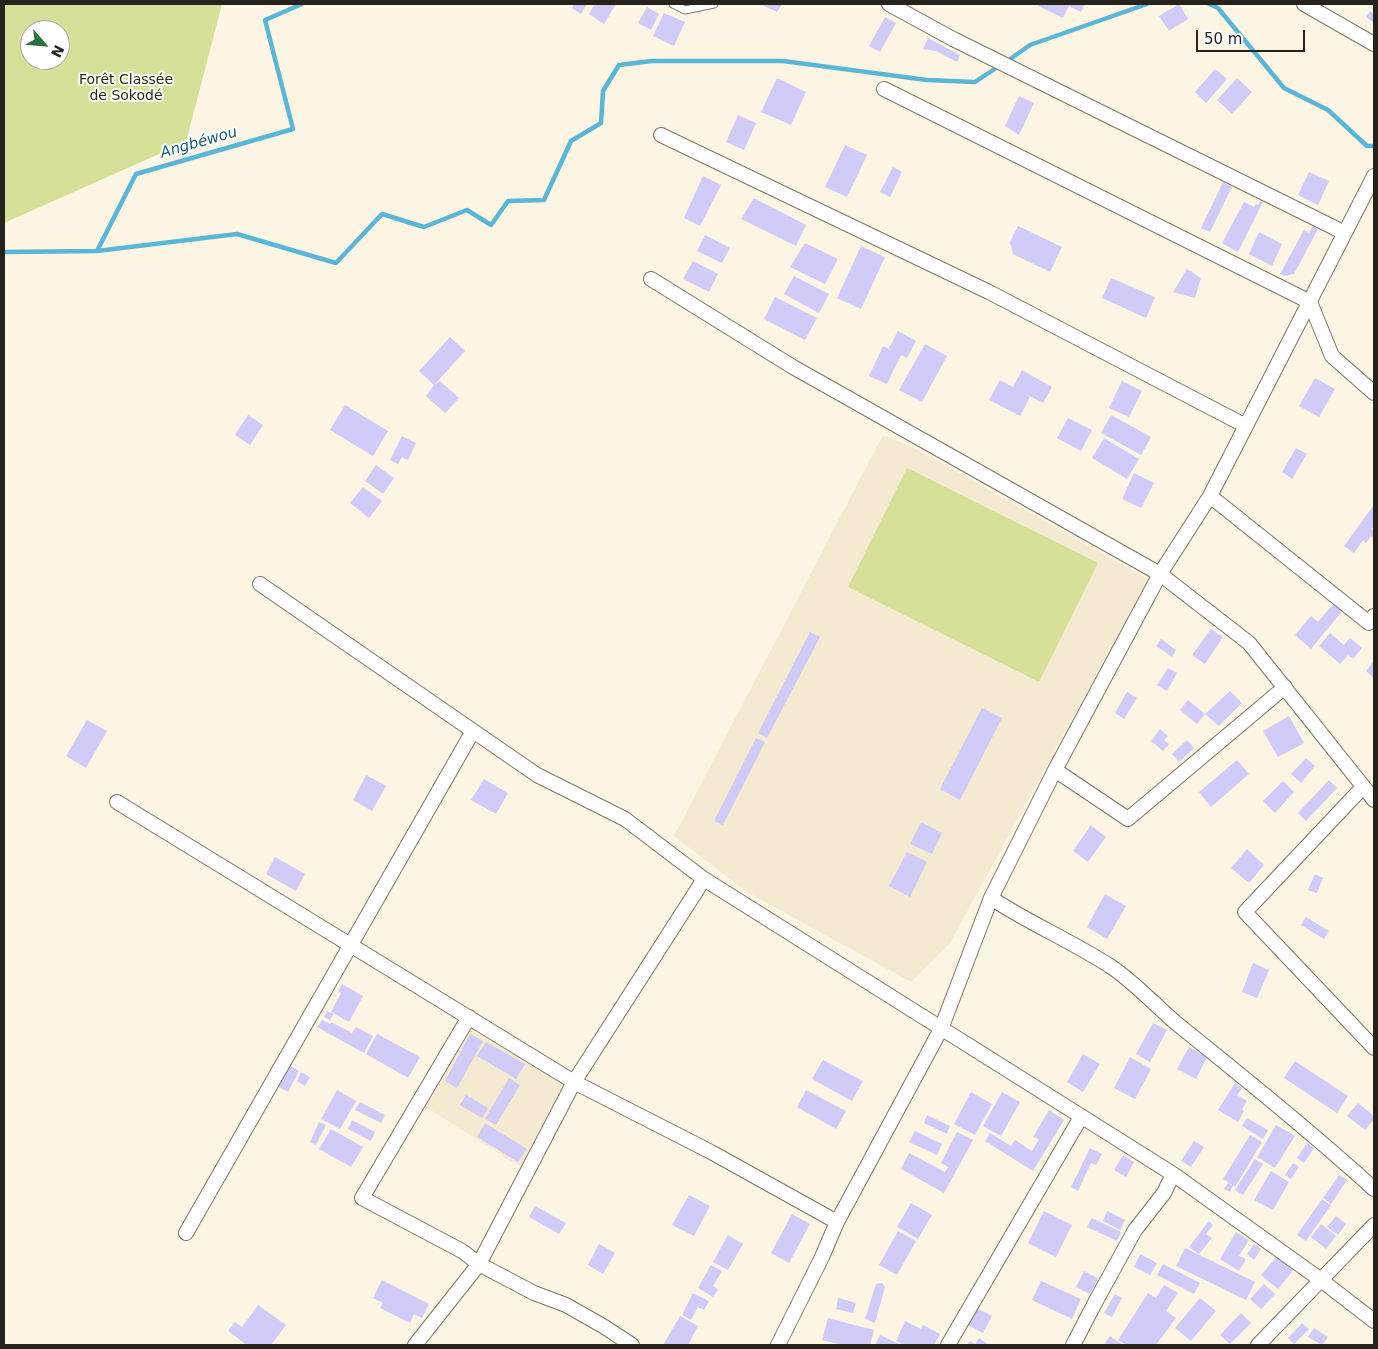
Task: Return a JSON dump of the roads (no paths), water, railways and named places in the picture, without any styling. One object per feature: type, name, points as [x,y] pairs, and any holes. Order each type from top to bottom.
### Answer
[{"type":"street","points":[[889,4],[962,44],[1345,233]]},
{"type":"street","points":[[1304,4],[1374,44]]},
{"type":"street","points":[[884,89],[1310,302],[1332,356],[1374,393]]},
{"type":"street","points":[[661,135],[989,292],[1246,426]]},
{"type":"street","points":[[778,1345],[822,1257],[837,1222],[941,1029],[991,898],[1055,770],[1160,574],[1210,496],[1374,176]]},
{"type":"street","points":[[651,280],[793,367],[1160,574],[1249,643],[1374,800]]},
{"type":"street","points":[[1210,496],[1372,623]]},
{"type":"street","points":[[260,584],[537,775],[625,819],[704,879],[1172,1174],[1321,1280],[1374,1321]]},
{"type":"street","points":[[1055,770],[1128,819],[1285,687]]},
{"type":"street","points":[[186,1233],[473,731]]},
{"type":"street","points":[[1363,787],[1245,912],[1374,1048]]},
{"type":"street","points":[[116,802],[574,1082],[710,1152],[837,1222]]},
{"type":"street","points":[[415,1345],[479,1264],[574,1082],[704,879]]},
{"type":"street","points":[[991,898],[1012,913],[1113,968],[1175,1022],[1335,1153],[1374,1189]]},
{"type":"street","points":[[469,1017],[362,1198],[462,1252],[479,1264],[603,1326],[632,1345]]},
{"type":"street","points":[[948,1345],[1081,1116]]},
{"type":"street","points":[[1073,1345],[1135,1230],[1164,1193],[1172,1174]]},
{"type":"street","points":[[1258,1345],[1374,1225]]},
{"type":"lane","points":[[673,4],[684,10],[714,4]]},
{"type":"waterway","name":"Angbéwou","points":[[4,252],[97,251],[136,174],[293,129],[265,20],[302,4]]},
{"type":"waterway","points":[[1006,62],[1030,45],[1147,4]]},
{"type":"waterway","points":[[1209,4],[1218,8],[1284,88],[1328,110],[1367,146],[1374,146]]},
{"type":"waterway","points":[[97,251],[237,234],[336,263],[382,214],[424,227],[467,210],[491,225],[508,201],[544,200],[571,141],[601,123],[603,91],[619,65],[652,61],[783,61],[927,80],[975,82],[999,66]]},
{"type":"park label","name":"Forêt Classée de Sokodé","points":[[126,88]]}]
